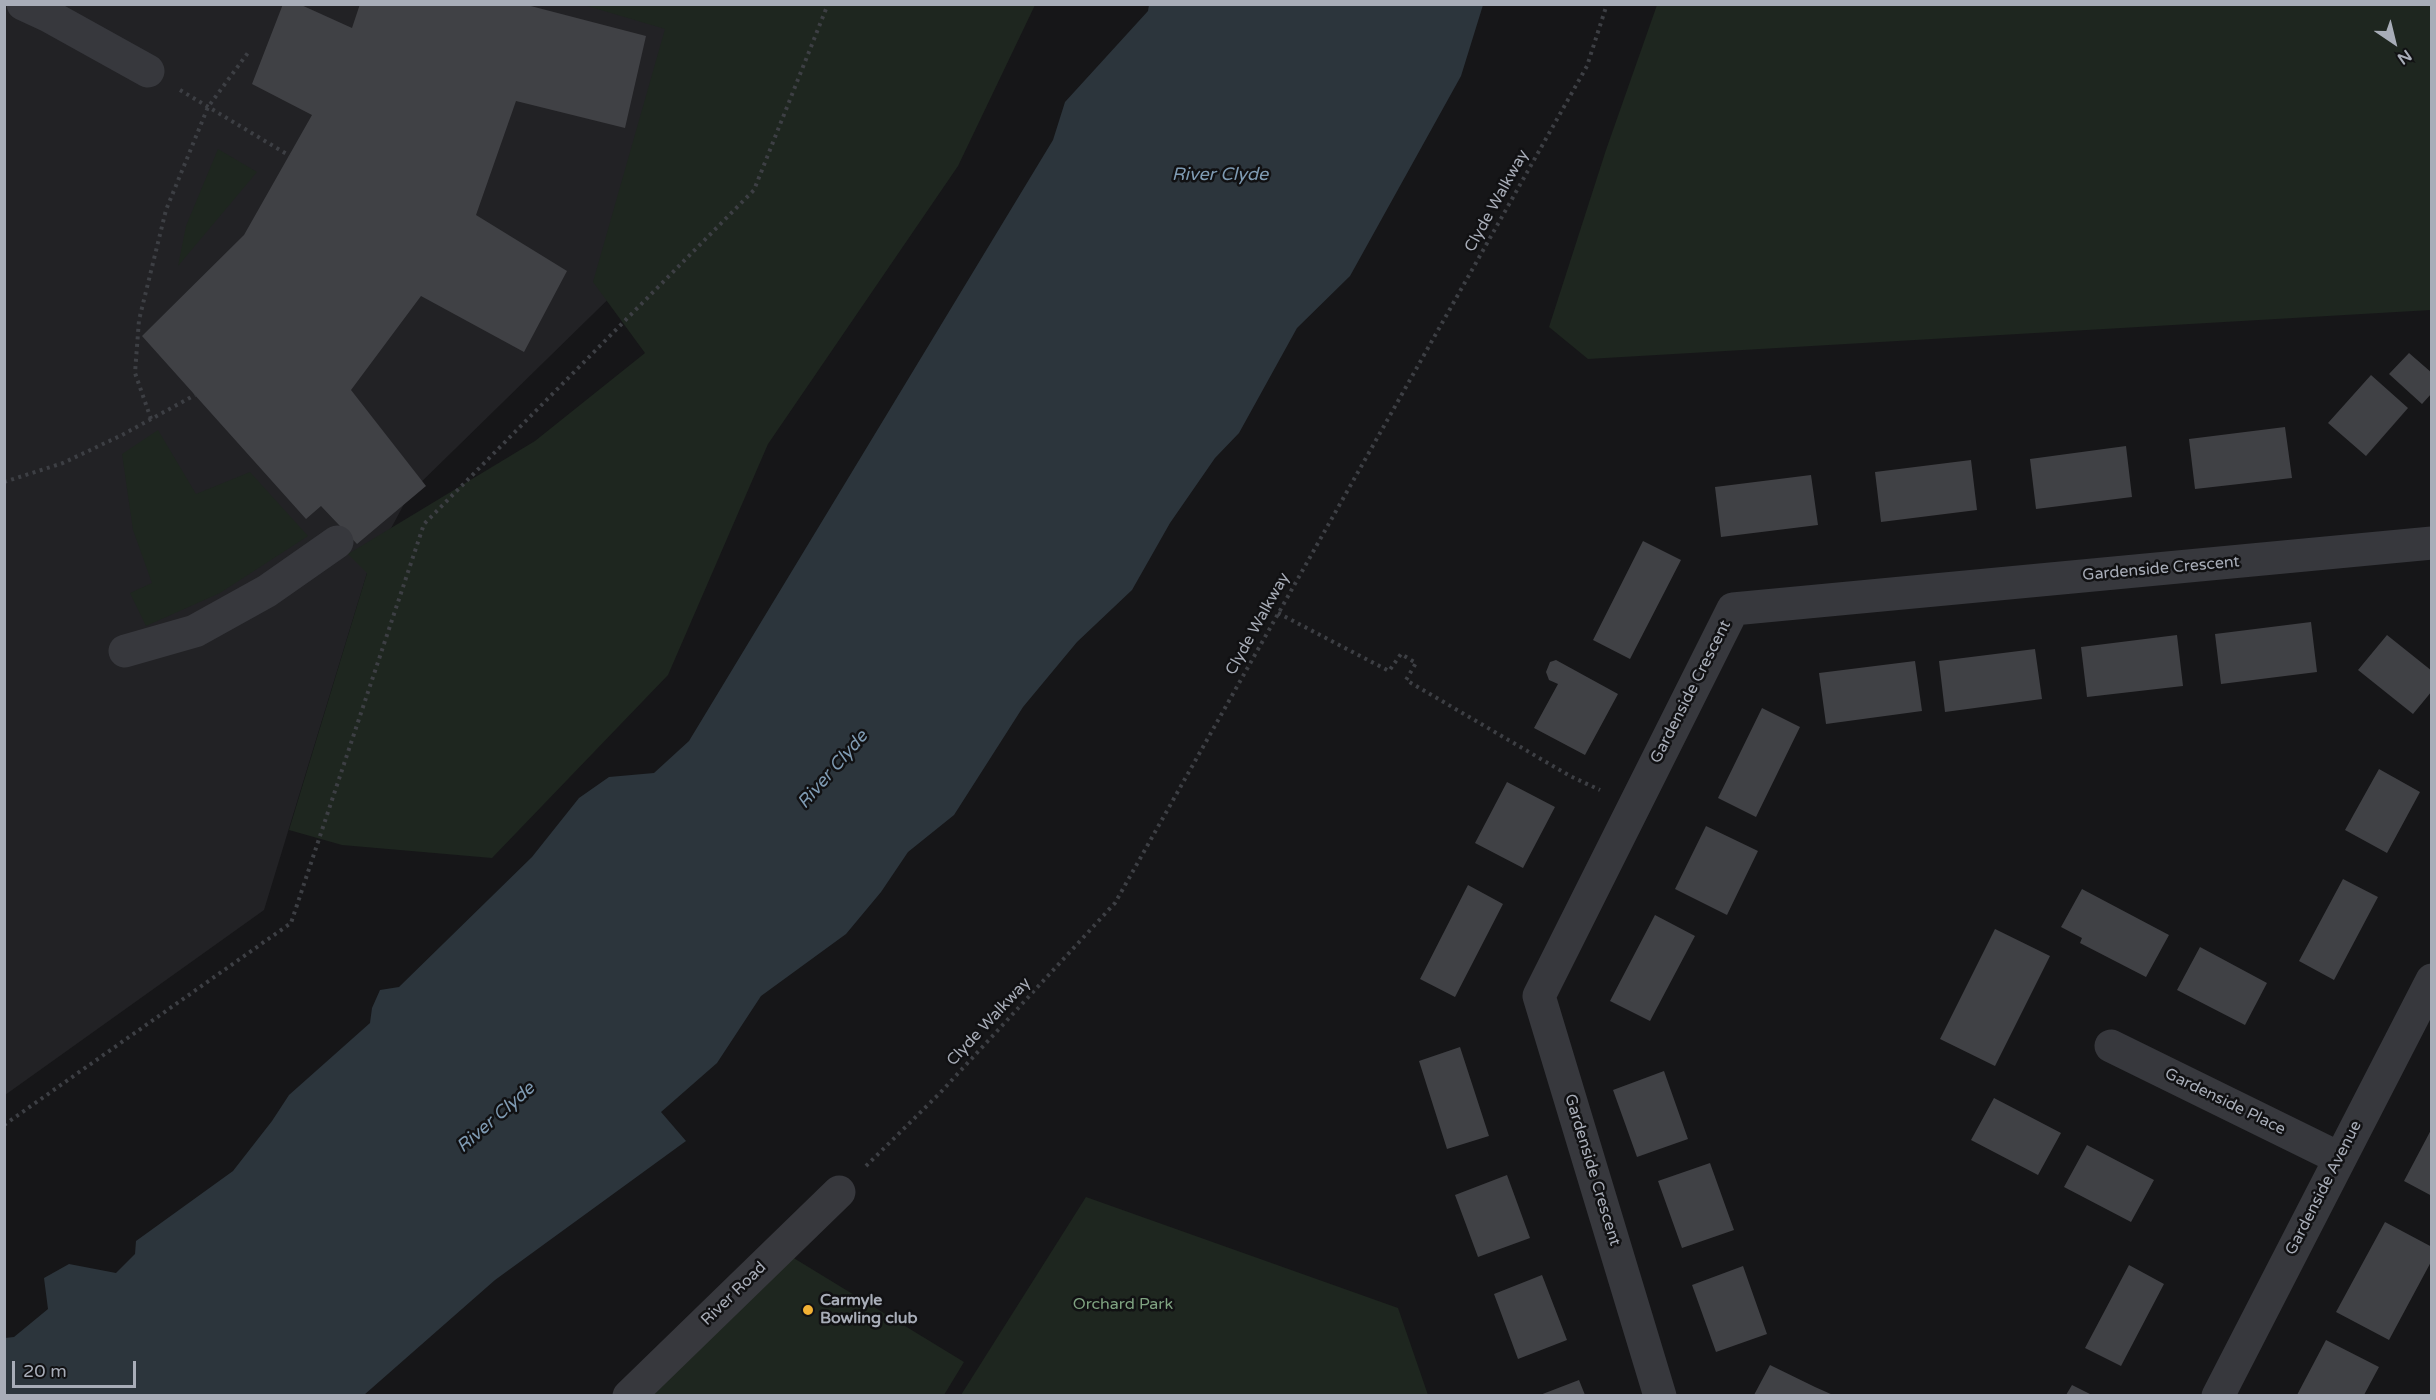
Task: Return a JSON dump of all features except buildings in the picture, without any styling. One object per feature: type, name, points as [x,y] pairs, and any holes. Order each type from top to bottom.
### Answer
[{"type":"street","points":[[23,4],[49,15],[148,71]]},
{"type":"street","points":[[125,651],[195,631],[267,591],[337,542]]},
{"type":"street","name":"Gardenside Crescent","points":[[1660,1395],[1539,996],[1732,609],[2432,543]]},
{"type":"street","name":"Gardenside Avenue","points":[[2218,1395],[2432,980]]},
{"type":"street","name":"Gardenside Place","points":[[2111,1046],[2339,1158]]},
{"type":"street","name":"River Road","points":[[628,1395],[839,1192]]},
{"type":"path","points":[[4,1125],[291,922],[424,524],[754,190],[828,4]]},
{"type":"path","name":"Clyde Walkway","points":[[839,1192],[940,1093],[1115,903],[1587,66],[1606,4]]},
{"type":"path","points":[[152,419],[135,373],[139,320],[166,210],[208,107],[250,50]]},
{"type":"path","points":[[148,71],[290,156]]},
{"type":"path","points":[[4,482],[63,463],[195,395]]},
{"type":"path","points":[[1278,613],[1389,671],[1401,654],[1416,663],[1406,680],[1570,776],[1633,807]]},
{"type":"shaded area","points":[[5,5],[781,5],[638,270],[410,493],[367,573],[264,910],[5,1095]]},
{"type":"green space","points":[[584,5],[1035,5],[958,166],[768,444],[668,675],[492,858],[342,845],[289,830],[367,573],[348,554],[535,441],[645,353],[593,282],[665,29]]},
{"type":"green space","points":[[1657,5],[2431,5],[2431,310],[1588,359],[1549,327],[1606,150]]},
{"type":"green space","points":[[218,149],[257,172],[178,266],[186,226]]},
{"type":"green space","points":[[158,430],[196,494],[250,472],[308,536],[220,593],[146,626],[130,593],[152,583],[133,530],[122,454]]},
{"type":"green space","name":"Orchard Park","points":[[1086,1197],[1398,1308],[1428,1395],[961,1395]]},
{"type":"green space","name":"Carmyle Bowling club","points":[[792,1257],[964,1362],[944,1395],[652,1396]]},
{"type":"water","name":"River Clyde","points":[[1149,5],[1483,5],[1461,76],[1350,276],[1297,328],[1239,433],[1215,458],[1170,523],[1132,590],[1077,642],[1023,707],[954,815],[908,852],[881,892],[846,934],[761,996],[717,1063],[661,1112],[686,1141],[495,1280],[364,1395],[5,1395],[5,1338],[14,1337],[48,1309],[44,1278],[69,1264],[116,1273],[135,1254],[136,1241],[233,1171],[289,1095],[370,1023],[372,1008],[380,990],[399,987],[532,857],[579,798],[609,777],[654,773],[689,741],[1053,140],[1065,102],[1148,11]]},
{"type":"place","name":"Carmyle Bowling club","points":[[808,1310]]}]
